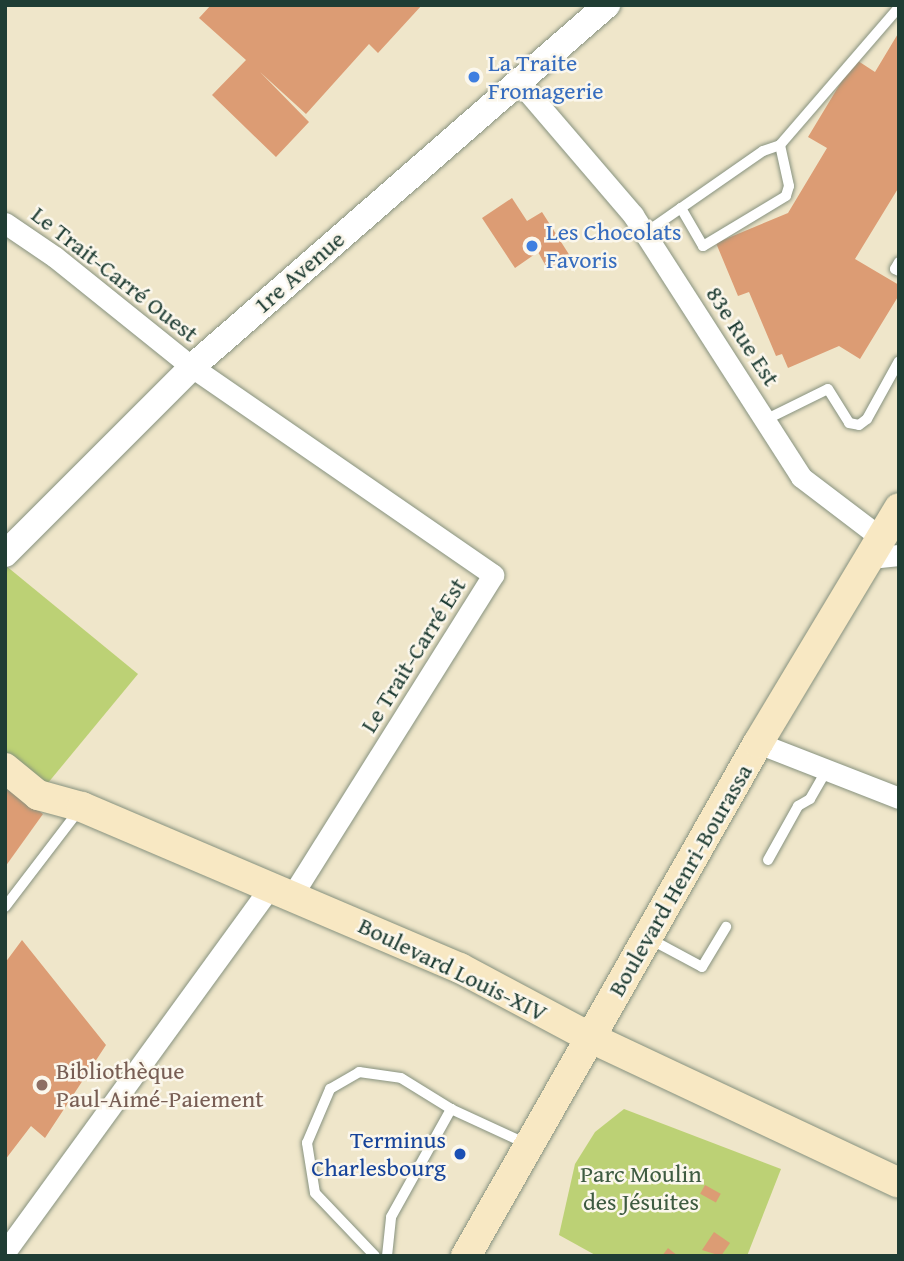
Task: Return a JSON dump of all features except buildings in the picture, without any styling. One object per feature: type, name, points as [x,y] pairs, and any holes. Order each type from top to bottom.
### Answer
[{"type":"main road","name":"Boulevard Henri-Bourassa","points":[[466,1256],[758,743],[883,550],[899,508]]},
{"type":"main road","name":"Boulevard Louis-XIV","points":[[5,768],[38,795],[82,807],[460,968],[591,1038],[899,1183]]},
{"type":"street","name":"1re Avenue","points":[[5,554],[192,367],[607,5]]},
{"type":"street","name":"83e Rue Est","points":[[520,83],[645,233],[801,477],[883,550]]},
{"type":"street","name":"Le Trait-Carré Ouest","points":[[5,223],[55,257],[192,367]]},
{"type":"street","name":"Le Trait-Carré Est","points":[[5,1252],[282,890],[494,575],[192,367]]},
{"type":"street","points":[[758,743],[899,798]]},
{"type":"lane","points":[[645,233],[763,152],[780,145],[899,7]]},
{"type":"lane","points":[[681,208],[703,246],[786,196],[789,186],[780,145]]},
{"type":"lane","points":[[899,262],[895,269],[899,271]]},
{"type":"lane","points":[[765,420],[828,388],[849,423],[859,425],[867,419],[899,361]]},
{"type":"lane","points":[[768,860],[799,806],[810,799],[827,770]]},
{"type":"lane","points":[[5,907],[82,807]]},
{"type":"lane","points":[[647,938],[702,967],[726,927]]},
{"type":"lane","points":[[375,1256],[315,1193],[307,1143],[330,1089],[359,1072],[401,1077],[451,1109],[530,1145]]},
{"type":"lane","points":[[387,1256],[391,1217],[451,1109]]},
{"type":"green space","points":[[5,565],[138,674],[38,795],[5,768]]},
{"type":"green space","name":"Parc Moulin des Jésuites","points":[[624,1109],[781,1169],[747,1256],[597,1256],[559,1235],[575,1164],[595,1132]]},
{"type":"place","name":"La Traite Fromagerie","points":[[474,77]]},
{"type":"place","name":"Les Chocolats Favoris","points":[[532,246]]},
{"type":"place","name":"Bibliothèque Paul-Aimé-Paiement","points":[[42,1085]]},
{"type":"place","name":"Terminus Charlesbourg","points":[[460,1154]]}]
